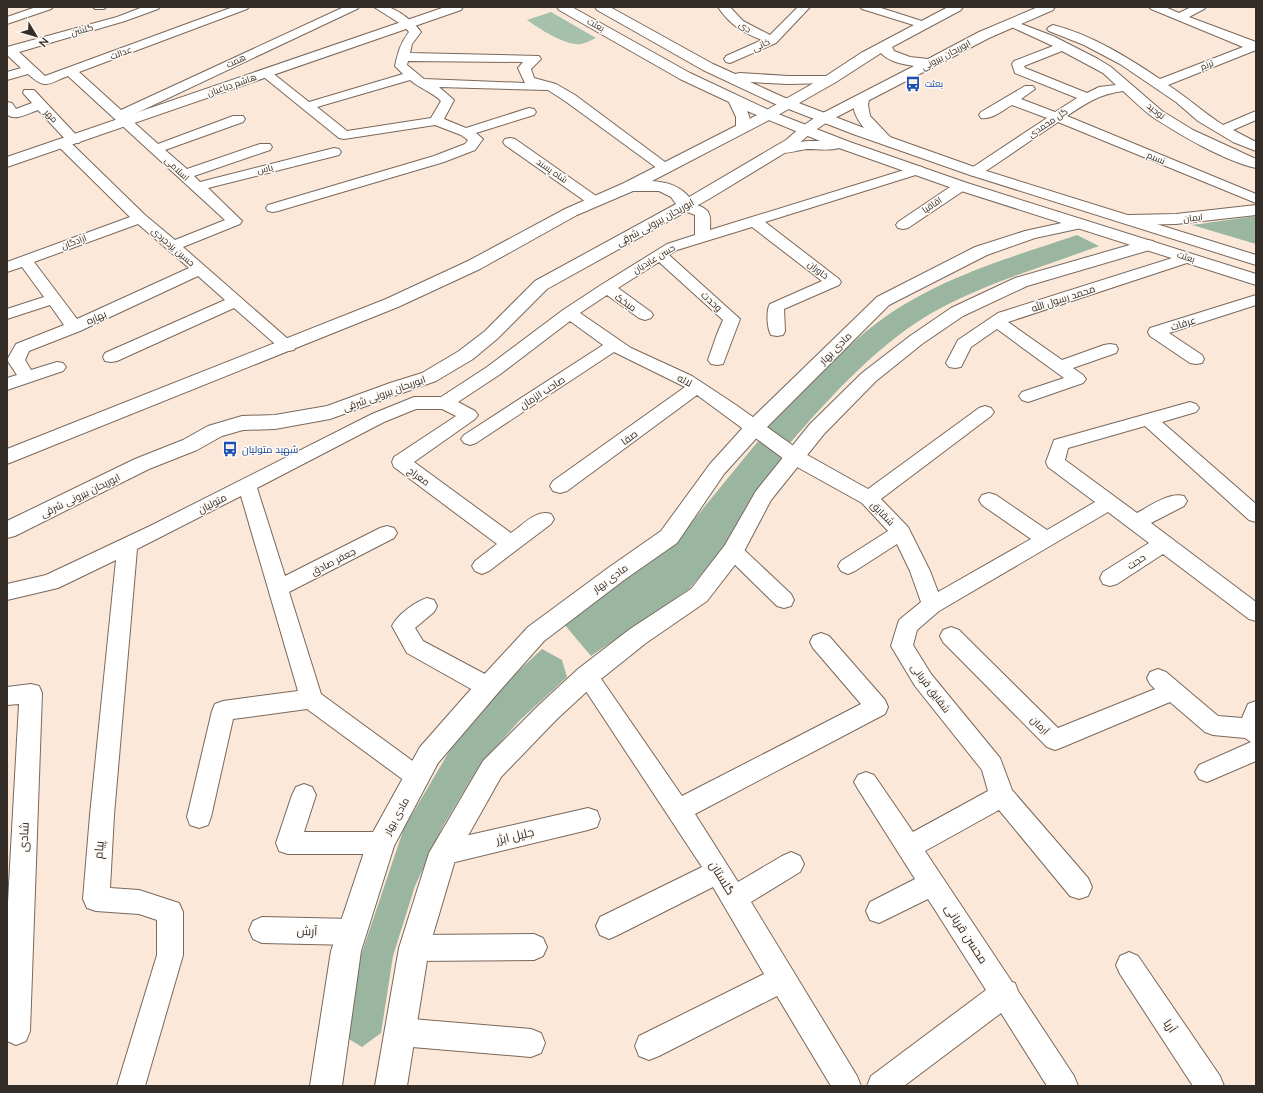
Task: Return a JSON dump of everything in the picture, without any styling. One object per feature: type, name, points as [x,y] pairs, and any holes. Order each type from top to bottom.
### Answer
[{"type":"main road","name":"هاشم دباغیان","points":[[7,162],[69,141],[122,119],[266,74],[457,7]]},
{"type":"main road","name":"بعثت","points":[[563,7],[685,76],[768,115],[846,146],[961,186],[1256,280]]},
{"type":"main road","name":"بعثت","points":[[600,7],[725,75],[788,104],[824,118],[975,172],[1256,260]]},
{"type":"main road","points":[[7,457],[288,346],[392,303],[474,265],[571,212],[630,186],[768,115],[831,79],[866,56],[957,7]]},
{"type":"main road","name":"ابوریحان بیرونی","points":[[806,130],[824,118],[984,35],[1049,7]]},
{"type":"main road","points":[[885,46],[888,53],[902,60],[914,63],[931,63]]},
{"type":"main road","points":[[725,75],[788,80],[831,79]]},
{"type":"main road","points":[[862,99],[860,105],[862,115],[869,126],[886,141]]},
{"type":"main road","points":[[736,101],[743,117],[743,128]]},
{"type":"main road","name":"ابوریحان بیرونی شرقی","points":[[7,530],[142,464],[190,445],[215,431],[242,423],[275,422],[330,412],[428,377],[466,354],[491,334],[541,285],[685,206],[781,149],[806,130]]},
{"type":"main road","points":[[781,149],[807,145],[846,146]]},
{"type":"main road","points":[[630,186],[647,185],[663,187],[680,197],[685,206]]},
{"type":"main road","name":"ایمان","points":[[1130,220],[1176,219],[1256,210]]},
{"type":"main road","name":"مادی بهار","points":[[326,1086],[346,951],[381,843],[429,755],[488,687],[536,634],[616,574],[669,537],[717,470],[755,427],[883,301],[981,251],[1031,234],[1080,224]]},
{"type":"main road","points":[[391,1086],[414,948],[443,853],[492,769],[548,712],[587,676],[638,636],[699,595],[733,551],[763,496],[817,429],[868,377],[916,340],[957,312],[1021,282],[1146,245]]},
{"type":"street","points":[[7,21],[47,7]]},
{"type":"street","name":"گلشن","points":[[8,51],[154,7]]},
{"type":"street","name":"عدالت","points":[[8,51],[43,80],[184,30],[243,7]]},
{"type":"street","name":"همت","points":[[122,119],[353,7]]},
{"type":"street","points":[[380,7],[408,24],[415,32],[406,44],[401,66],[416,79],[439,92],[448,100],[436,121]]},
{"type":"street","name":"دی","points":[[724,7],[728,15],[751,32],[772,40]]},
{"type":"street","name":"خانی","points":[[730,60],[772,40],[804,7]]},
{"type":"street","points":[[866,7],[924,25]]},
{"type":"street","points":[[1155,7],[1255,46]]},
{"type":"street","points":[[1179,17],[1200,7]]},
{"type":"street","points":[[1024,17],[1088,42],[1124,61],[1181,99],[1203,118],[1222,130],[1256,147]]},
{"type":"street","name":"توحید","points":[[1011,23],[1063,46],[1107,70],[1157,114],[1188,133],[1256,164]]},
{"type":"street","points":[[1063,46],[1018,64],[1019,70],[1088,98]]},
{"type":"street","name":"ترنم","points":[[1159,84],[1255,46]]},
{"type":"street","points":[[402,57],[535,59],[524,68],[529,80],[552,87],[666,168]]},
{"type":"street","points":[[7,76],[30,69]]},
{"type":"street","name":"اسلامی","points":[[70,71],[235,221],[173,246]]},
{"type":"street","points":[[266,74],[344,135],[436,121],[466,132],[476,139],[470,147],[440,158],[273,208]]},
{"type":"street","points":[[308,106],[416,79],[552,87]]},
{"type":"street","name":"گل محمدی","points":[[975,172],[1056,117],[1088,98],[1103,90],[1126,87]]},
{"type":"street","points":[[986,115],[1029,89]]},
{"type":"street","name":"مهر","points":[[29,93],[69,141]]},
{"type":"street","name":"نسیم","points":[[1011,100],[1256,199]]},
{"type":"street","points":[[7,106],[14,114],[40,105]]},
{"type":"street","points":[[466,132],[529,112]]},
{"type":"street","points":[[1222,130],[1256,115]]},
{"type":"street","points":[[156,149],[238,119]]},
{"type":"street","name":"حسین یزدجردی","points":[[69,141],[140,218],[288,346]]},
{"type":"street","name":"شاه پسند","points":[[510,142],[594,201]]},
{"type":"street","points":[[184,175],[265,147]]},
{"type":"street","name":"یاس","points":[[196,187],[334,152]]},
{"type":"street","name":"حسن عابدیان","points":[[445,403],[493,370],[569,313],[672,247],[918,170]]},
{"type":"street","name":"اقاقیا","points":[[903,225],[961,186]]},
{"type":"street","points":[[685,206],[702,213],[702,237]]},
{"type":"street","name":"آزادگان","points":[[7,267],[140,218]]},
{"type":"street","name":"خاوران","points":[[754,221],[833,282],[776,307],[777,331]]},
{"type":"street","name":"وحدت","points":[[660,254],[732,319],[725,334],[717,360]]},
{"type":"street","name":"محمد رسول الله","points":[[955,363],[964,344],[1004,317],[1188,258]]},
{"type":"street","points":[[25,260],[74,326]]},
{"type":"street","name":"بهاره","points":[[27,377],[16,360],[22,348],[200,270]]},
{"type":"street","name":"میخک","points":[[607,288],[644,315]]},
{"type":"street","points":[[7,314],[54,298]]},
{"type":"street","name":"عرفات","points":[[1196,359],[1156,332],[1256,300]]},
{"type":"street","points":[[111,357],[236,301]]},
{"type":"street","name":"لاله","points":[[569,313],[625,352],[686,380],[697,387],[755,427],[794,457]]},
{"type":"street","points":[[998,322],[1077,379],[1028,396]]},
{"type":"street","name":"صاحب الزمان","points":[[470,439],[614,345]]},
{"type":"street","points":[[1060,367],[1110,349]]},
{"type":"street","points":[[7,384],[57,367]]},
{"type":"street","points":[[397,387],[414,404]]},
{"type":"street","name":"صفا","points":[[560,486],[697,387]]},
{"type":"street","name":"معراج","points":[[414,404],[445,403],[469,414],[401,462],[512,544]]},
{"type":"street","name":"متولیان","points":[[7,592],[51,582],[378,418],[414,404]]},
{"type":"street","points":[[1190,408],[1060,444],[1055,462],[1256,613]]},
{"type":"street","points":[[869,498],[985,412]]},
{"type":"street","points":[[1148,419],[1256,515]]},
{"type":"street","name":"شقایق","points":[[794,457],[869,498],[901,532],[920,570],[932,605]]},
{"type":"street","points":[[247,485],[311,699],[417,777]]},
{"type":"street","points":[[989,500],[1046,539]]},
{"type":"street","points":[[1135,523],[1177,501]]},
{"type":"street","name":"شقایق قربانی","points":[[1002,796],[992,765],[923,680],[902,646],[906,626],[932,605],[1109,503]]},
{"type":"street","points":[[482,566],[544,520]]},
{"type":"street","points":[[848,566],[901,532]]},
{"type":"street","name":"جعفر صادق","points":[[278,589],[387,533]]},
{"type":"street","name":"حجت","points":[[1110,578],[1163,544]]},
{"type":"street","name":"پیام","points":[[127,545],[102,815],[96,900],[139,902],[170,912],[170,956],[131,1086]]},
{"type":"street","points":[[733,551],[784,600]]},
{"type":"street","points":[[427,606],[403,626],[415,647],[488,687]]},
{"type":"street","name":"آرمان","points":[[951,636],[1055,740],[1166,685],[1213,726],[1255,731]]},
{"type":"street","points":[[678,810],[877,707],[821,642]]},
{"type":"street","name":"گلستان","points":[[587,676],[718,872],[847,1086]]},
{"type":"street","name":"شادی","points":[[7,696],[31,693],[12,983],[16,1031]]},
{"type":"street","points":[[199,817],[223,712],[311,699]]},
{"type":"street","points":[[1208,772],[1255,731]]},
{"type":"street","name":"محسن قربانی","points":[[866,782],[1005,993],[1064,1086]]},
{"type":"street","points":[[304,795],[288,843],[381,843]]},
{"type":"street","points":[[909,847],[1002,796],[1079,887]]},
{"type":"street","name":"جلیل ابژر","points":[[443,853],[588,818]]},
{"type":"street","points":[[734,898],[791,864]]},
{"type":"street","points":[[609,926],[718,872]]},
{"type":"street","points":[[879,911],[932,883]]},
{"type":"street","name":"آرش","points":[[262,930],[353,932]]},
{"type":"street","points":[[414,948],[534,947]]},
{"type":"street","name":"آریا","points":[[1129,965],[1210,1086]]},
{"type":"street","points":[[649,1046],[782,979]]},
{"type":"street","points":[[881,1086],[1005,993]]},
{"type":"street","points":[[400,1032],[531,1043]]},
{"type":"green space","points":[[551,12],[596,38],[581,44],[575,44],[560,40],[527,20]]},
{"type":"green space","points":[[1256,216],[1256,244],[1192,225]]},
{"type":"green space","points":[[1077,235],[1099,246],[1018,275],[958,299],[918,322],[897,336],[858,370],[789,444],[767,428],[815,378],[850,345],[886,316],[905,304],[967,273]]},
{"type":"green space","points":[[759,440],[784,457],[755,492],[724,547],[689,589],[591,656],[564,624],[679,538]]},
{"type":"green space","points":[[542,649],[562,660],[567,677],[519,721],[479,766],[443,826],[415,886],[393,956],[381,1033],[362,1047],[334,1030],[404,828],[450,750],[512,677]]},
{"type":"place","name":"بعثت","points":[[913,84]]},
{"type":"place","name":"شهید متولیان","points":[[230,449]]}]
